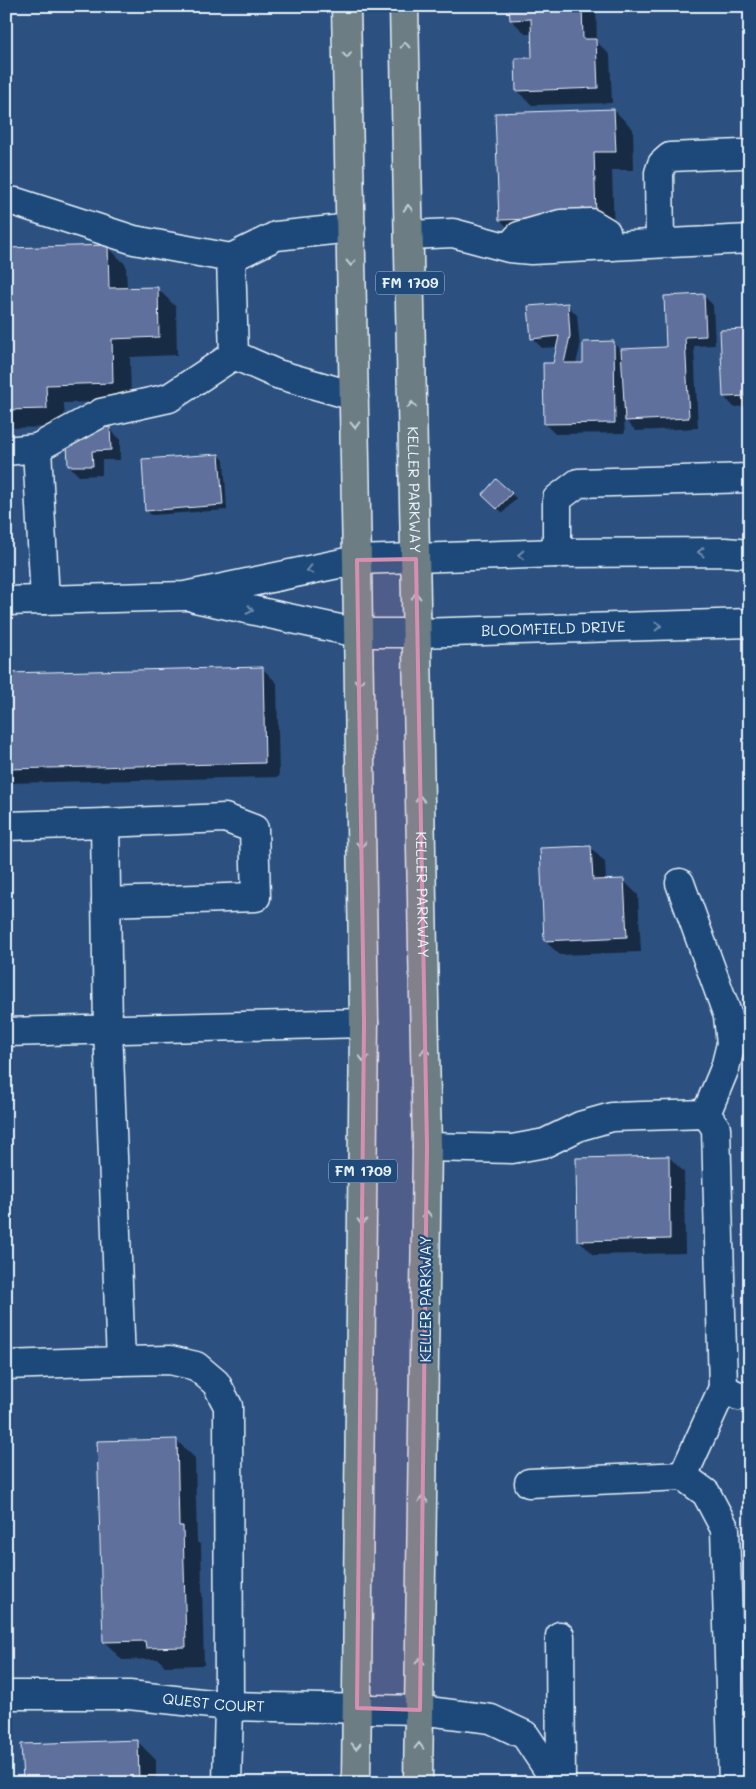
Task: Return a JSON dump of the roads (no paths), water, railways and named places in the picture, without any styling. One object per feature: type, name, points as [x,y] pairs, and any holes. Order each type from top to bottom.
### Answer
[{"type":"main road","name":"FM 1709","points":[[346,6],[364,1023],[356,1783]]},
{"type":"main road","name":"KELLER PARKWAY","points":[[404,6],[427,1147],[418,1783]]},
{"type":"street","points":[[660,243],[659,173],[662,164],[670,157],[741,154]]},
{"type":"street","points":[[6,202],[16,202],[134,240],[231,258],[276,236],[350,228]]},
{"type":"street","points":[[409,235],[453,233],[509,248],[531,250],[750,239]]},
{"type":"street","points":[[231,258],[234,355]]},
{"type":"street","points":[[234,355],[277,374],[354,396]]},
{"type":"street","points":[[6,451],[37,448],[101,413],[169,398],[234,355]]},
{"type":"street","points":[[37,448],[45,600]]},
{"type":"street","points":[[557,553],[557,499],[578,484],[750,478]]},
{"type":"street","points":[[6,601],[185,596],[357,560],[557,553],[725,552],[750,554]]},
{"type":"street","name":"BLOOMFIELD DRIVE","points":[[185,596],[358,633],[417,633],[750,623]]},
{"type":"street","points":[[6,826],[105,824],[225,818],[254,829],[256,897],[106,902]]},
{"type":"street","points":[[105,824],[108,1029],[121,1361]]},
{"type":"street","points":[[680,883],[728,1016],[731,1044],[725,1068],[706,1114]]},
{"type":"street","points":[[6,1032],[364,1023]]},
{"type":"street","points":[[427,1147],[512,1149],[545,1143],[580,1126],[612,1117],[706,1114]]},
{"type":"street","points":[[683,1476],[724,1388],[716,1128],[706,1114]]},
{"type":"street","points":[[6,1365],[170,1360],[196,1366],[216,1383],[228,1406],[229,1706],[227,1783]]},
{"type":"street","points":[[724,1388],[738,1396],[750,1396]]},
{"type":"street","points":[[529,1483],[683,1476],[706,1493],[725,1529],[734,1783]]},
{"type":"street","points":[[560,1636],[561,1783]]},
{"type":"street","name":"QUEST COURT","points":[[6,1695],[129,1695],[229,1706],[420,1710],[491,1719],[525,1735],[557,1783]]}]
